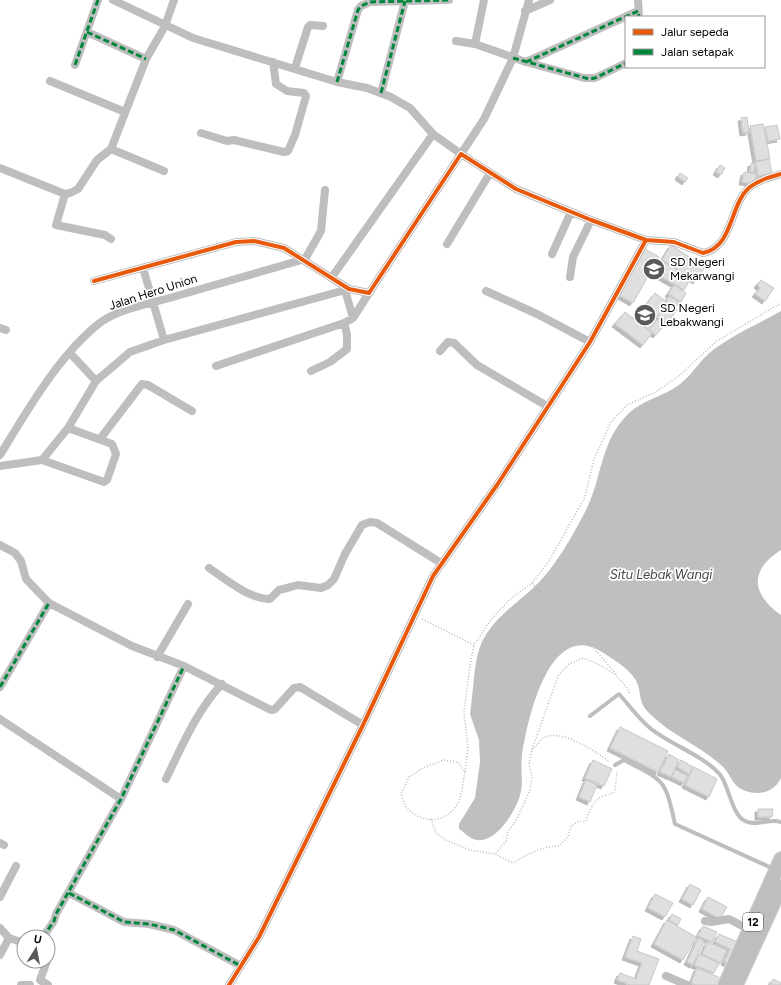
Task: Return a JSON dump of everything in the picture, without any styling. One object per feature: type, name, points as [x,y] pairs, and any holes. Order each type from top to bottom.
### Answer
[{"type":"highway","name":"12","points":[[736,985],[768,902],[778,864]]},
{"type":"highway","name":"12","points":[[725,985],[750,930],[768,902],[781,887]]},
{"type":"street","points":[[75,65],[98,0]]},
{"type":"street","points":[[114,0],[137,10],[165,26],[222,48],[295,68],[337,82],[353,84],[381,93],[401,102],[410,108],[433,134],[516,189],[591,220],[646,240],[674,242],[698,252],[712,250],[724,238],[749,188],[760,181],[781,174]]},
{"type":"street","points":[[0,168],[65,194],[78,188],[97,160],[111,149],[146,59],[165,26],[174,0]]},
{"type":"street","points":[[337,82],[358,10],[361,6],[370,2],[449,0]]},
{"type":"street","points":[[475,44],[484,0]]},
{"type":"street","points":[[216,366],[344,323],[353,318],[484,119],[513,58],[529,0]]},
{"type":"street","points":[[525,11],[550,0]]},
{"type":"street","points":[[638,0],[638,14]]},
{"type":"street","points":[[381,93],[405,1]]},
{"type":"street","points":[[526,62],[625,20]]},
{"type":"street","points":[[295,68],[308,27],[310,25],[322,26]]},
{"type":"street","points":[[87,32],[146,59]]},
{"type":"street","points":[[456,41],[475,44],[526,62],[590,79],[625,63]]},
{"type":"street","points":[[201,133],[227,141],[234,140],[284,152],[288,151],[295,135],[306,96],[304,93],[287,91],[276,84],[273,62]]},
{"type":"street","points":[[50,81],[125,112]]},
{"type":"street","points":[[332,277],[433,134]]},
{"type":"street","points":[[111,149],[164,170]]},
{"type":"street","points":[[447,244],[490,173]]},
{"type":"street","points":[[305,259],[321,231],[325,190]]},
{"type":"street","points":[[65,194],[56,225],[105,235],[111,239]]},
{"type":"street","points":[[552,254],[572,212]]},
{"type":"street","points":[[570,277],[573,257],[591,220]]},
{"type":"street","points":[[230,985],[259,937],[441,563],[497,485],[590,342],[646,240]]},
{"type":"street","points":[[94,281],[236,242],[245,241],[267,243],[284,248],[305,259],[347,289],[353,318]]},
{"type":"street","name":"Jalan Hero Union","points":[[0,454],[70,352],[103,321],[114,315],[153,302],[305,259]]},
{"type":"street","points":[[144,268],[164,340]]},
{"type":"street","points":[[42,460],[68,428],[96,381],[130,352],[164,340],[347,289],[369,293]]},
{"type":"street","points":[[486,291],[537,314],[590,342]]},
{"type":"street","points":[[311,371],[330,362],[347,349],[347,334],[344,323]]},
{"type":"street","points":[[440,351],[448,342],[454,343],[477,365],[547,406]]},
{"type":"street","points":[[70,352],[96,381]]},
{"type":"street","points":[[100,440],[142,384],[148,385],[192,411]]},
{"type":"street","points":[[0,466],[42,460],[104,482],[107,480],[116,454],[112,444],[68,428]]},
{"type":"street","points":[[209,568],[223,578],[262,599],[270,599],[279,590],[298,585],[322,588],[334,579],[345,554],[362,525],[370,522],[377,523],[441,563]]},
{"type":"street","points":[[0,545],[15,553],[21,561],[26,579],[49,603],[132,646],[157,657],[184,666],[271,710],[276,709],[294,688],[300,687],[363,725]]},
{"type":"street","points":[[0,687],[49,603]]},
{"type":"street","points":[[157,657],[188,604]]},
{"type":"street","points":[[48,929],[121,799],[184,666]]},
{"type":"street","points":[[166,779],[191,728],[205,705],[222,684]]},
{"type":"street","points":[[0,719],[121,799]]},
{"type":"street","points":[[0,897],[16,866]]},
{"type":"street","points":[[69,893],[124,922],[149,924],[174,930],[241,966]]},
{"type":"street","points":[[705,921],[711,922],[729,919],[750,930]]},
{"type":"street","points":[[0,928],[9,938],[16,940]]},
{"type":"street","points":[[0,955],[9,938]]},
{"type":"street","points":[[44,969],[40,980],[48,985]]},
{"type":"street","points":[[666,976],[687,985]]},
{"type":"street","points":[[21,985],[30,985]]},
{"type":"lane","points":[[590,716],[619,694],[650,728],[712,767],[721,776],[733,806],[744,821],[754,824],[775,820],[781,822]]},
{"type":"lane","points":[[615,765],[624,760],[647,772],[661,782],[670,799],[675,824],[778,864]]},
{"type":"path","points":[[465,772],[458,762],[444,760],[424,768],[409,777],[401,794],[406,808],[418,816],[439,820],[447,817],[458,804],[465,772],[468,747],[464,713],[474,645],[490,621],[509,600],[532,583],[549,561],[585,497],[594,459],[612,422],[627,405],[654,393],[679,376],[717,341],[781,302]]},
{"type":"path","points":[[532,583],[598,652],[629,692],[635,710]]},
{"type":"path","points":[[415,615],[474,645]]},
{"type":"path","points":[[495,854],[506,840],[508,832],[517,819],[530,790],[532,777],[529,764],[532,750],[558,676],[569,664],[584,658],[598,663],[618,677]]},
{"type":"path","points":[[431,819],[436,833],[446,840],[470,850],[495,854],[513,863],[532,852],[543,850],[549,846],[559,846],[568,837],[571,826],[579,821],[585,822],[592,804],[602,796],[612,794],[615,791],[618,775],[615,765],[582,744],[554,735],[543,738],[532,750]]},
{"type":"water","name":"Situ Lebak Wangi","points":[[781,311],[781,550],[763,566],[759,574],[758,582],[759,590],[764,599],[781,615],[781,778],[774,787],[765,792],[754,793],[739,788],[727,771],[713,758],[667,728],[650,714],[643,705],[635,679],[628,671],[602,652],[584,645],[568,649],[555,661],[544,678],[529,720],[522,761],[522,785],[518,802],[510,817],[498,831],[484,840],[477,840],[470,837],[459,829],[459,824],[475,798],[480,762],[479,740],[470,714],[476,662],[484,638],[496,621],[541,580],[559,556],[576,529],[591,499],[602,461],[612,436],[619,424],[629,413],[641,405],[679,385],[708,354],[721,344]]},
{"type":"building","points":[[747,117],[749,132],[743,133],[741,118]]},
{"type":"building","points":[[763,124],[770,159],[756,161],[750,126]]},
{"type":"building","points":[[777,125],[780,139],[768,141],[765,127]]},
{"type":"building","points":[[769,159],[772,173],[758,176],[755,162]]},
{"type":"building","points":[[751,163],[755,164],[754,173],[750,172]]},
{"type":"building","points":[[720,165],[725,168],[721,175],[716,172]]},
{"type":"building","points":[[744,172],[756,174],[755,184],[742,182]]},
{"type":"building","points":[[680,173],[688,178],[685,182],[678,177]]},
{"type":"building","points":[[671,245],[705,267],[696,281],[662,260]]},
{"type":"building","points":[[645,249],[659,257],[633,303],[619,295]]},
{"type":"building","points":[[660,260],[691,278],[684,290],[653,272]]},
{"type":"building","points":[[761,280],[774,288],[765,301],[755,294],[760,288],[757,285]]},
{"type":"building","points":[[674,285],[686,293],[681,302],[668,294]]},
{"type":"building","points":[[655,293],[668,303],[648,329],[635,319]]},
{"type":"building","points":[[669,296],[679,302],[675,307],[666,301]]},
{"type":"building","points":[[668,303],[677,310],[666,324],[657,317]]},
{"type":"building","points":[[625,312],[652,333],[643,345],[615,324]]},
{"type":"building","points":[[658,319],[665,324],[656,335],[649,330]]},
{"type":"building","points":[[620,727],[668,751],[658,772],[610,748]]},
{"type":"building","points":[[669,754],[679,760],[671,777],[660,772]]},
{"type":"building","points":[[593,760],[612,769],[604,786],[585,778]]},
{"type":"building","points":[[681,760],[693,767],[689,774],[677,767]]},
{"type":"building","points":[[694,767],[717,779],[709,797],[685,785]]},
{"type":"building","points":[[676,770],[688,776],[684,783],[672,777]]},
{"type":"building","points":[[586,780],[597,785],[590,802],[579,797]]},
{"type":"building","points":[[758,809],[773,809],[772,817],[758,817]]},
{"type":"building","points":[[690,884],[701,890],[693,905],[682,899]]},
{"type":"building","points":[[655,894],[673,903],[665,917],[648,908]]},
{"type":"building","points":[[708,897],[727,907],[720,919],[702,909]]},
{"type":"building","points":[[672,914],[681,919],[678,925],[669,920]]},
{"type":"building","points":[[667,920],[696,937],[683,960],[654,944]]},
{"type":"building","points":[[703,926],[717,932],[712,942],[698,936]]},
{"type":"building","points":[[719,934],[740,943],[730,965],[724,962],[730,949],[715,942]]},
{"type":"building","points":[[633,936],[641,939],[637,951],[659,959],[649,985],[630,985],[617,980],[620,973],[636,979],[642,963],[625,957]]},
{"type":"building","points":[[698,938],[704,941],[693,965],[687,962]]},
{"type":"building","points":[[707,942],[727,950],[721,963],[702,954]]},
{"type":"building","points":[[699,954],[719,963],[714,973],[694,965]]},
{"type":"building","points":[[697,968],[725,980],[722,985],[696,985],[691,983]]},
{"type":"building","points":[[773,979],[781,983],[781,985],[770,985]]},
{"type":"marked path","points":[[75,65],[98,0]]},
{"type":"marked path","points":[[337,82],[358,10],[361,6],[370,2],[449,0]]},
{"type":"marked path","points":[[381,93],[405,1]]},
{"type":"marked path","points":[[627,16],[638,11],[639,16]]},
{"type":"marked path","points":[[526,62],[625,17]]},
{"type":"marked path","points":[[87,32],[146,59]]},
{"type":"marked path","points":[[513,58],[589,79],[595,78],[625,63]]},
{"type":"marked path","points":[[0,687],[49,603]]},
{"type":"marked path","points":[[48,929],[121,799],[184,666]]},
{"type":"marked path","points":[[69,893],[124,922],[149,924],[174,930],[241,966]]},
{"type":"cycle path","points":[[94,281],[236,242],[254,241],[284,248],[349,289],[369,293],[461,154],[516,189],[591,220],[646,240],[674,242],[703,253],[713,249],[720,243],[726,234],[743,194],[753,185],[781,174]]},
{"type":"cycle path","points":[[229,985],[259,937],[363,725],[433,576],[497,485],[590,342],[646,240]]},
{"type":"place","name":"SD Negeri Mekarwangi","points":[[654,269]]},
{"type":"place","name":"SD Negeri Lebakwangi","points":[[645,315]]}]
